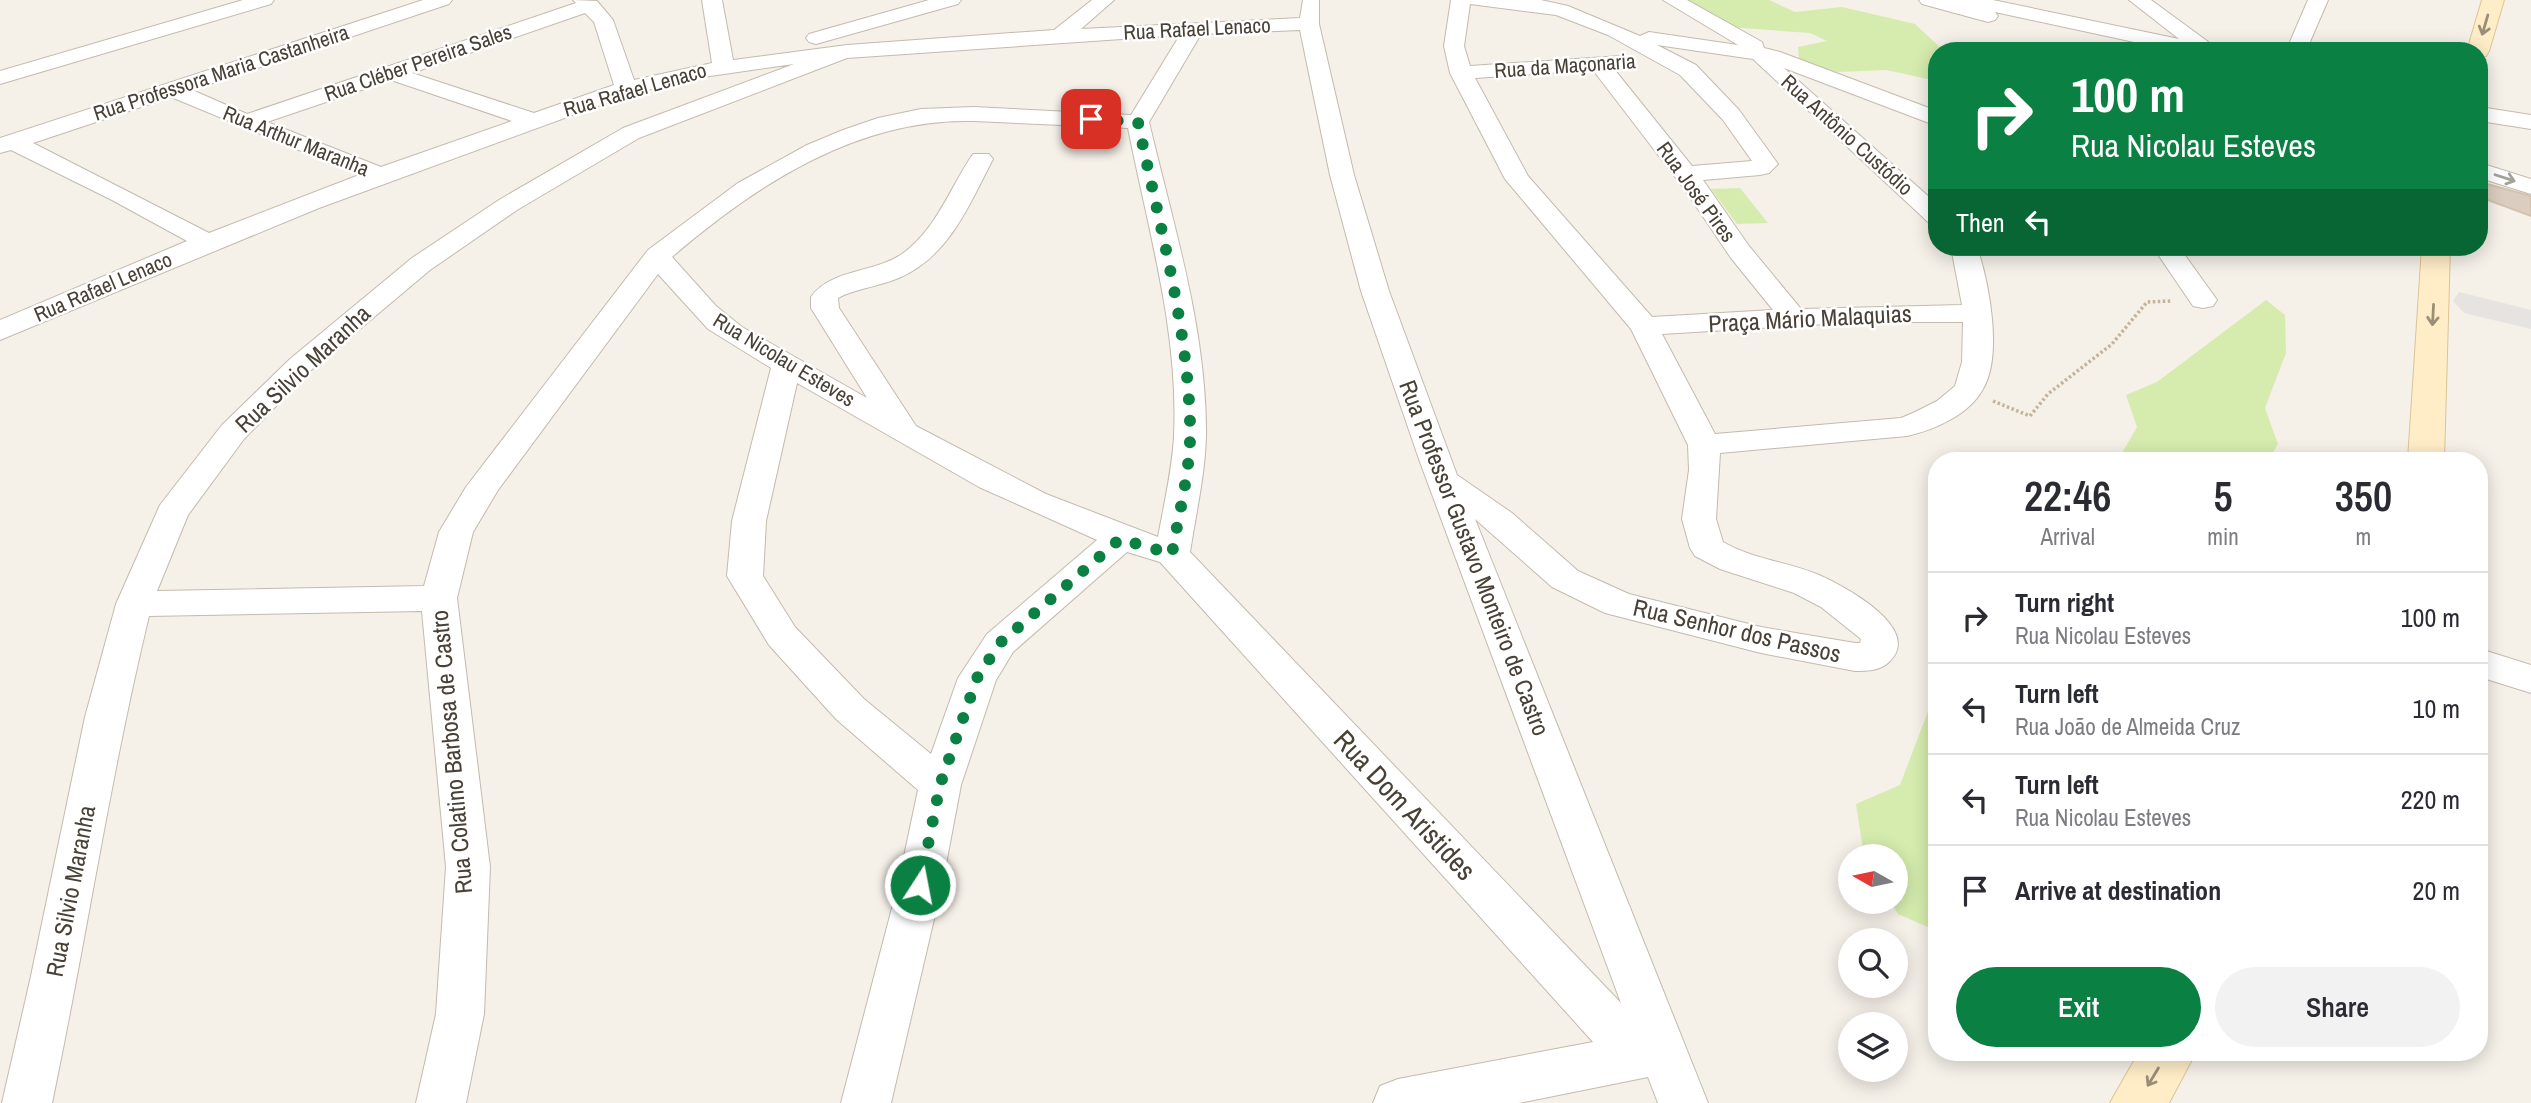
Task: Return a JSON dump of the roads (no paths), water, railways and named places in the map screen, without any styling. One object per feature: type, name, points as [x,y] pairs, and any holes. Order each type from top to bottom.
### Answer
[{"type":"street","points":[[0,78],[264,0]]},
{"type":"street","name":"Rua Professora Maria Castanheira","points":[[6,144],[442,0]]},
{"type":"street","points":[[712,0],[723,65]]},
{"type":"street","points":[[747,62],[777,49],[951,0]]},
{"type":"street","points":[[1060,36],[1104,0]]},
{"type":"street","points":[[1461,0],[1454,46],[1461,72],[1517,179],[1644,327],[1704,445],[1907,427],[1934,416],[1968,390],[1977,375],[1976,313],[1971,265],[1968,256]]},
{"type":"street","points":[[1476,0],[1532,4],[1561,10],[1615,31],[1688,70],[1731,116],[1766,164],[1760,168],[1685,174]]},
{"type":"street","points":[[1673,0],[1765,55],[1928,116]]},
{"type":"street","points":[[1929,0],[2073,42]]},
{"type":"street","points":[[1965,0],[2165,42]]},
{"type":"street","points":[[2139,0],[2196,42]]},
{"type":"street","points":[[2300,42],[2318,0]]},
{"type":"street","points":[[2481,42],[2493,0]]},
{"type":"street","points":[[587,2],[603,20],[626,88]]},
{"type":"street","name":"Rua Cléber Pereira Sales","points":[[246,122],[587,2]]},
{"type":"street","name":"Rua Rafael Lenaco","points":[[5,323],[382,176],[626,88],[723,65],[747,62],[847,51],[1195,28],[1311,6]]},
{"type":"street","name":"Rua Professor Gustavo Monteiro de Castro","points":[[1311,6],[1342,175],[1375,291],[1651,1054],[1683,1103]]},
{"type":"street","points":[[1172,554],[1187,463],[1190,422],[1180,328],[1138,122],[1195,28]]},
{"type":"street","points":[[1615,31],[1765,55]]},
{"type":"street","name":"Rua Silvio Maranha","points":[[27,1103],[55,976],[105,718],[134,604],[173,513],[233,432],[300,365],[421,264],[508,205],[631,133],[847,51]]},
{"type":"street","name":"Rua Antônio Custódio","points":[[1765,55],[1928,209]]},
{"type":"street","name":"Rua da Maçonaria","points":[[1461,72],[1669,60]]},
{"type":"street","name":"Rua José Pires","points":[[1599,64],[1685,174],[1740,253],[1794,318]]},
{"type":"street","points":[[389,72],[533,120]]},
{"type":"street","name":"Rua Arthur Maranha","points":[[172,89],[246,122],[382,176]]},
{"type":"street","points":[[657,256],[693,224],[738,193],[848,136],[886,121],[959,113],[1138,122]]},
{"type":"street","points":[[2488,115],[2529,123]]},
{"type":"street","points":[[6,144],[121,195],[209,243]]},
{"type":"street","points":[[904,432],[825,308],[823,300],[827,293],[834,289],[891,271],[923,254],[936,241],[981,159]]},
{"type":"street","points":[[2488,173],[2531,187]]},
{"type":"street","name":"Rua Nicolau Esteves","points":[[657,256],[707,313],[736,335],[904,432],[1037,503],[1120,539],[1172,554]]},
{"type":"street","name":"Rua Colatino Barbosa de Castro","points":[[441,1103],[460,1014],[468,867],[439,598],[456,532],[483,487],[657,256]]},
{"type":"street","points":[[2172,256],[2203,300]]},
{"type":"street","points":[[2426,452],[2436,256]]},
{"type":"street","name":"Praça Mário Malaquias","points":[[1644,327],[1858,314],[1976,313]]},
{"type":"street","points":[[0,360],[10,342],[5,323]]},
{"type":"street","points":[[787,364],[749,522],[745,576],[782,636],[841,700],[940,785]]},
{"type":"street","name":"Rua Senhor dos Passos","points":[[1444,481],[1500,521],[1565,579],[1618,604],[1787,645],[1855,657],[1870,657],[1878,651],[1880,636],[1864,620],[1825,593],[1782,575],[1722,558],[1707,548],[1699,519],[1704,445]]},
{"type":"street","points":[[866,1103],[911,922],[940,785],[977,678],[1000,643],[1120,539]]},
{"type":"street","name":"Rua Dom Aristides","points":[[1172,554],[1651,1054]]},
{"type":"street","points":[[134,604],[439,598]]},
{"type":"street","points":[[2488,666],[2531,679]]},
{"type":"street","points":[[1398,1103],[1651,1054]]},
{"type":"street","points":[[2138,1103],[2164,1061]]}]
